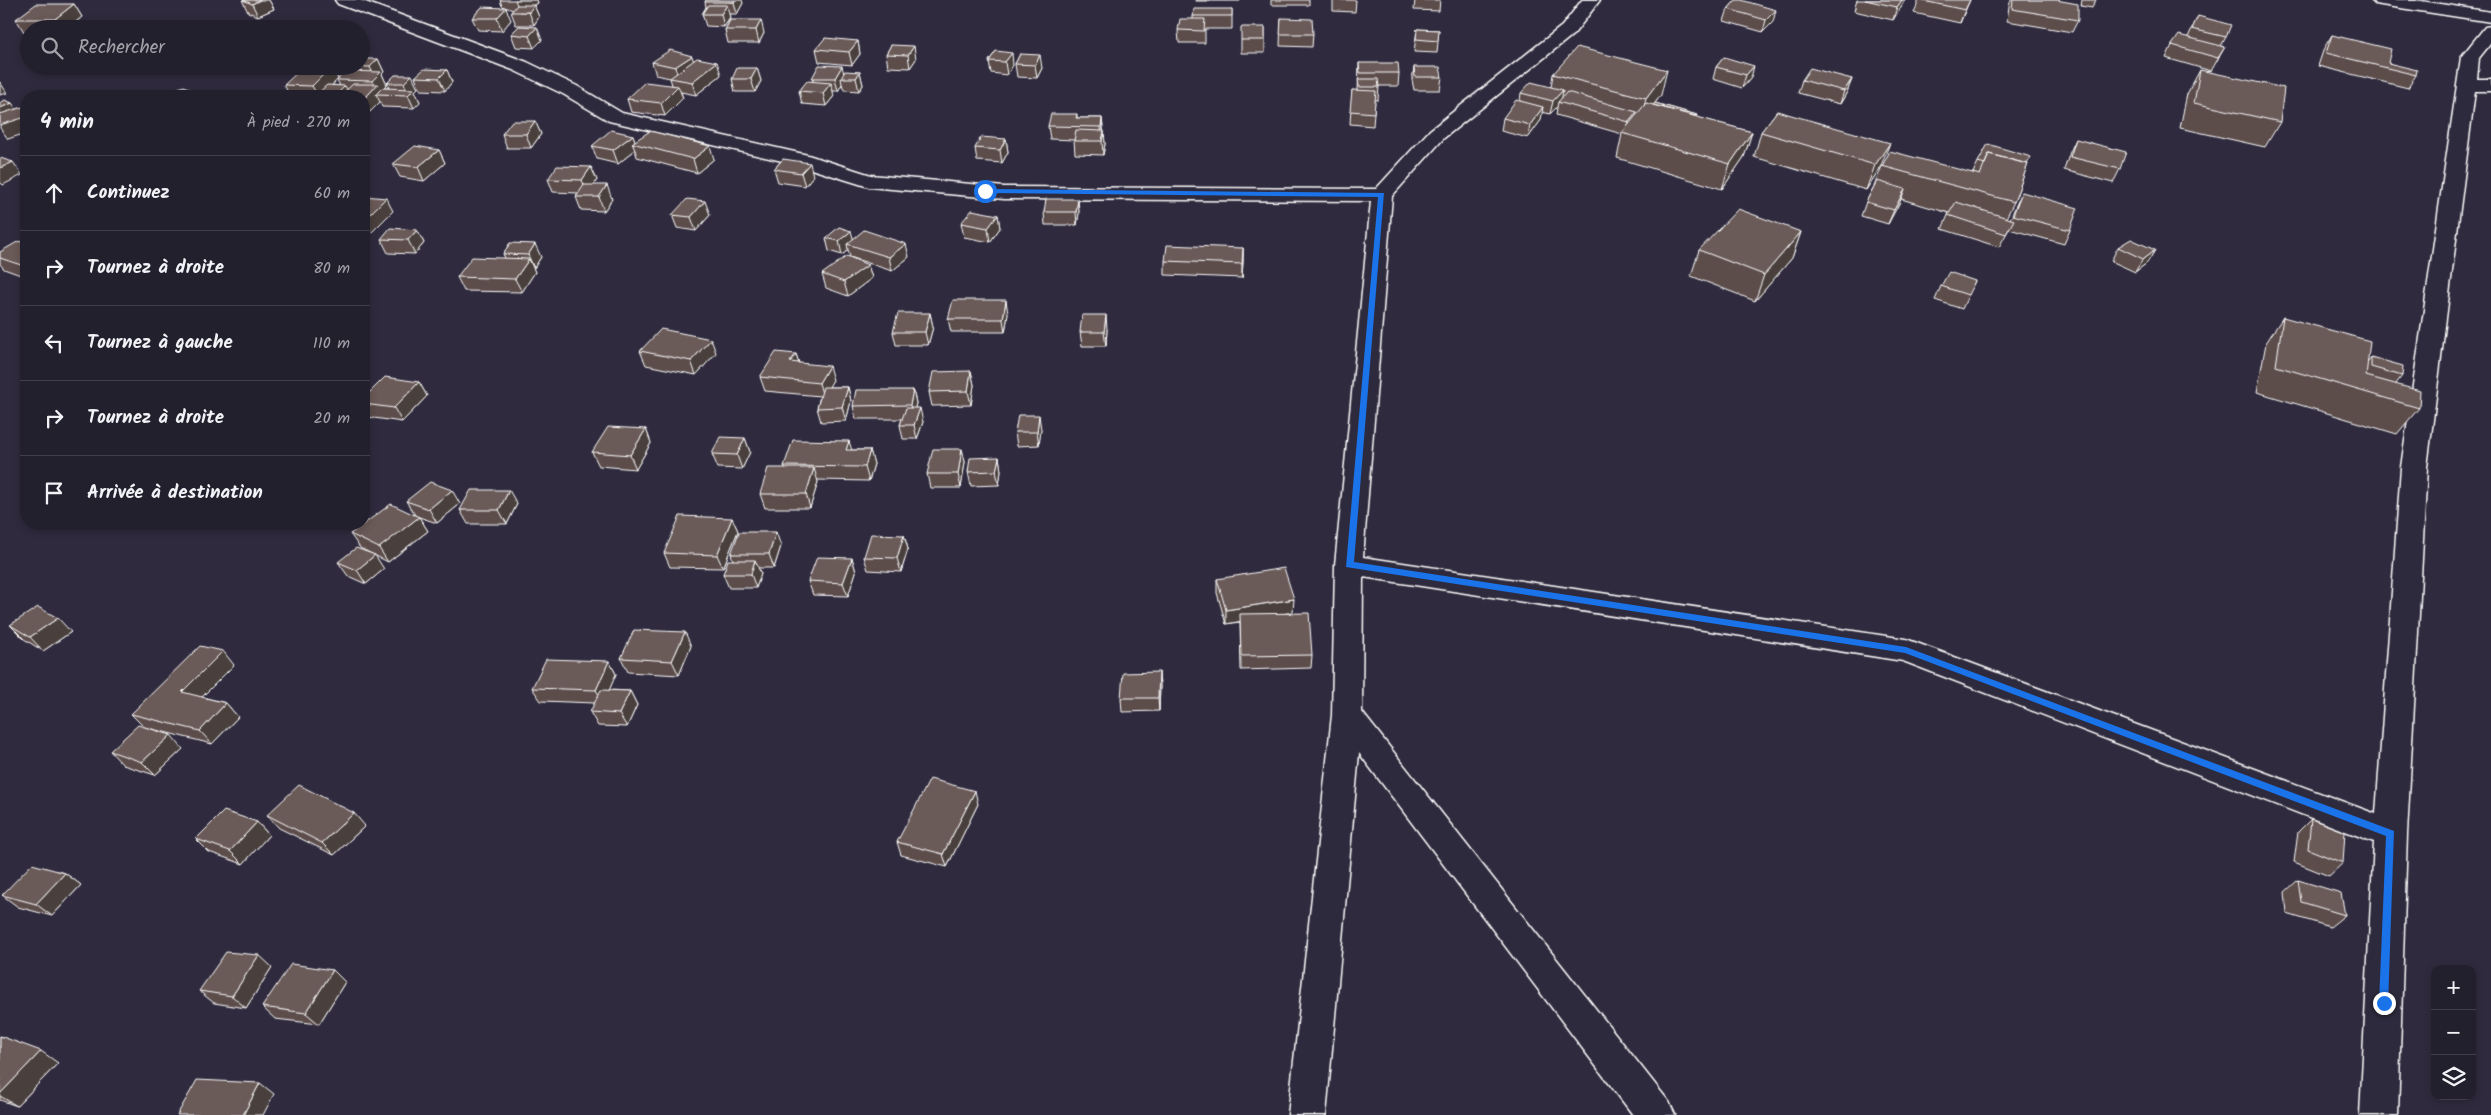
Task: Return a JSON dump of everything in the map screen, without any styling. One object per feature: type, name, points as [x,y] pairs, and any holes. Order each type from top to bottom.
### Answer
[{"type":"street","points":[[344,0],[520,66],[570,90],[616,117],[801,160],[869,181],[1004,193],[1382,195]]},
{"type":"street","points":[[1307,1115],[1347,715],[1349,564],[1382,195],[1437,134],[1568,30],[1590,0]]},
{"type":"street","points":[[2381,0],[2491,16]]},
{"type":"street","points":[[2379,1115],[2391,834],[2414,466],[2452,200],[2479,85],[2470,57],[2491,31]]},
{"type":"street","points":[[1349,564],[1906,650],[2391,834]]},
{"type":"street","points":[[1347,715],[1656,1115]]},
{"type":"building","points":[[243,0],[260,0],[252,4]]},
{"type":"building","points":[[706,0],[735,0],[734,2],[705,2]]},
{"type":"building","points":[[1736,0],[1776,10],[1766,20],[1728,9]]},
{"type":"building","points":[[1865,0],[1902,0],[1897,7]]},
{"type":"building","points":[[1919,0],[1970,0],[1965,10]]},
{"type":"building","points":[[2013,0],[2056,0],[2078,4],[2078,20],[2012,9]]},
{"type":"building","points":[[36,4],[74,4],[55,19],[16,19]]},
{"type":"building","points":[[517,5],[534,5],[529,12],[511,12]]},
{"type":"building","points":[[708,5],[727,5],[721,14],[702,14]]},
{"type":"building","points":[[482,7],[506,8],[497,18],[472,18]]},
{"type":"building","points":[[1194,9],[1232,9],[1232,16],[1193,16]]},
{"type":"building","points":[[2198,16],[2231,25],[2226,37],[2192,29]]},
{"type":"building","points":[[1281,18],[1312,19],[1313,34],[1280,34]]},
{"type":"building","points":[[1180,19],[1205,19],[1204,31],[1178,30]]},
{"type":"building","points":[[730,20],[761,20],[756,30],[725,30]]},
{"type":"building","points":[[519,26],[537,27],[529,36],[511,34]]},
{"type":"building","points":[[1241,27],[1265,27],[1265,40],[1241,40]]},
{"type":"building","points":[[1417,29],[1439,30],[1438,41],[1416,39]]},
{"type":"building","points":[[2179,35],[2225,47],[2218,58],[2172,45]]},
{"type":"building","points":[[2332,35],[2391,49],[2388,63],[2417,70],[2416,75],[2326,53]]},
{"type":"building","points":[[825,38],[858,41],[849,52],[816,49]]},
{"type":"building","points":[[891,45],[914,46],[908,55],[886,54]]},
{"type":"building","points":[[1577,47],[1667,70],[1646,98],[1553,74]]},
{"type":"building","points":[[670,50],[692,56],[675,67],[652,62]]},
{"type":"building","points":[[996,51],[1012,53],[1005,62],[989,61]]},
{"type":"building","points":[[1020,54],[1040,55],[1035,65],[1015,64]]},
{"type":"building","points":[[1724,57],[1754,66],[1746,75],[1716,67]]},
{"type":"building","points":[[697,58],[717,62],[692,82],[670,78]]},
{"type":"building","points":[[370,59],[378,59],[370,67]]},
{"type":"building","points":[[1359,63],[1398,63],[1399,73],[1360,73]]},
{"type":"building","points":[[819,65],[842,66],[835,78],[812,78]]},
{"type":"building","points":[[1414,67],[1440,67],[1442,77],[1415,77]]},
{"type":"building","points":[[737,68],[757,68],[751,79],[732,79]]},
{"type":"building","points":[[1810,68],[1852,79],[1844,91],[1802,80]]},
{"type":"building","points":[[424,69],[447,70],[439,78],[415,77]]},
{"type":"building","points":[[2200,70],[2284,88],[2280,122],[2194,103]]},
{"type":"building","points":[[845,71],[860,72],[856,78],[841,78]]},
{"type":"building","points":[[370,72],[381,72],[372,81],[337,80],[341,75],[370,75]]},
{"type":"building","points":[[295,75],[323,75],[312,86],[284,85]]},
{"type":"building","points":[[395,75],[412,75],[404,83],[387,83]]},
{"type":"building","points":[[1358,79],[1378,79],[1379,87],[1359,87]]},
{"type":"building","points":[[807,81],[831,83],[823,93],[799,91]]},
{"type":"building","points":[[645,82],[678,86],[661,103],[627,99]]},
{"type":"building","points":[[1531,82],[1563,90],[1553,101],[1521,93]]},
{"type":"building","points":[[353,84],[378,84],[370,93],[370,90],[346,90]]},
{"type":"building","points":[[327,85],[345,86],[341,90],[322,90]]},
{"type":"building","points":[[184,86],[191,90],[173,90]]},
{"type":"building","points":[[382,88],[414,89],[408,95],[376,94]]},
{"type":"building","points":[[1352,90],[1376,91],[1374,113],[1350,111]]},
{"type":"building","points":[[1567,92],[1637,112],[1629,122],[1558,102]]},
{"type":"building","points":[[5,100],[12,103],[0,108],[0,103]]},
{"type":"building","points":[[1516,100],[1543,107],[1530,125],[1503,118]]},
{"type":"building","points":[[1646,103],[1752,132],[1730,164],[1622,133]]},
{"type":"building","points":[[1655,103],[1697,115],[1653,105]]},
{"type":"building","points":[[20,108],[20,119],[0,125],[0,114]]},
{"type":"building","points":[[1777,111],[1890,143],[1875,165],[1761,132]]},
{"type":"building","points":[[1051,114],[1077,114],[1076,118],[1102,118],[1101,127],[1048,126]]},
{"type":"building","points":[[512,121],[535,121],[526,134],[502,134]]},
{"type":"building","points":[[611,130],[633,135],[613,150],[592,146]]},
{"type":"building","points":[[1076,130],[1104,131],[1102,141],[1074,141]]},
{"type":"building","points":[[650,131],[710,146],[693,159],[632,143]]},
{"type":"building","points":[[981,137],[1006,139],[1000,150],[975,148]]},
{"type":"building","points":[[2076,139],[2126,152],[2120,169],[2070,157]]},
{"type":"building","points":[[1988,144],[2031,157],[2027,164],[1989,154],[1985,164],[1978,162]]},
{"type":"building","points":[[415,146],[439,150],[418,167],[393,164]]},
{"type":"building","points":[[1890,151],[1980,175],[1989,154],[2028,164],[2014,202],[1882,166]]},
{"type":"building","points":[[0,158],[13,162],[0,168]]},
{"type":"building","points":[[783,159],[810,163],[801,173],[774,169]]},
{"type":"building","points":[[557,166],[591,167],[582,180],[548,179]]},
{"type":"building","points":[[1877,181],[1905,189],[1894,210],[1866,202]]},
{"type":"building","points":[[584,185],[607,185],[599,197],[576,197]]},
{"type":"building","points":[[2022,192],[2078,208],[2070,230],[2013,215]]},
{"type":"building","points":[[370,197],[386,198],[370,214]]},
{"type":"building","points":[[687,199],[705,201],[691,217],[672,215]]},
{"type":"building","points":[[1046,199],[1078,199],[1076,212],[1044,212]]},
{"type":"building","points":[[1956,202],[2014,220],[2006,234],[1948,215]]},
{"type":"building","points":[[1738,209],[1801,232],[1764,275],[1699,250]]},
{"type":"building","points":[[972,210],[998,215],[988,228],[961,223]]},
{"type":"building","points":[[839,227],[851,231],[839,241],[826,238]]},
{"type":"building","points":[[390,228],[417,230],[408,240],[381,239]]},
{"type":"building","points":[[864,230],[906,244],[889,257],[847,244]]},
{"type":"building","points":[[2131,239],[2155,250],[2143,259],[2118,247]]},
{"type":"building","points":[[20,241],[20,265],[0,258],[0,252]]},
{"type":"building","points":[[510,243],[535,244],[528,255],[503,254]]},
{"type":"building","points":[[1167,245],[1243,248],[1242,264],[1165,261]]},
{"type":"building","points":[[847,256],[868,265],[844,282],[822,274]]},
{"type":"building","points":[[472,257],[529,259],[515,279],[457,277]]},
{"type":"building","points":[[1949,272],[1975,281],[1968,295],[1941,286]]},
{"type":"building","points":[[953,300],[1006,300],[1003,319],[948,319]]},
{"type":"building","points":[[898,313],[930,313],[925,332],[893,332]]},
{"type":"building","points":[[1082,315],[1106,315],[1104,332],[1080,332]]},
{"type":"building","points":[[2283,317],[2370,341],[2366,376],[2420,391],[2419,408],[2276,366]]},
{"type":"building","points":[[661,329],[711,339],[691,361],[640,351]]},
{"type":"building","points":[[776,352],[796,354],[790,362],[829,366],[819,383],[760,377]]},
{"type":"building","points":[[2371,357],[2403,366],[2402,376],[2371,367]]},
{"type":"building","points":[[971,371],[968,391],[929,392],[933,372]]},
{"type":"building","points":[[385,377],[419,382],[394,408],[370,405],[370,392]]},
{"type":"building","points":[[823,387],[848,387],[842,407],[817,408]]},
{"type":"building","points":[[856,390],[913,390],[910,405],[853,406]]},
{"type":"building","points":[[906,408],[920,408],[914,425],[900,425]]},
{"type":"building","points":[[1018,415],[1039,415],[1037,432],[1015,432]]},
{"type":"building","points":[[608,427],[646,429],[630,455],[592,452]]},
{"type":"building","points":[[720,437],[745,438],[737,455],[712,454]]},
{"type":"building","points":[[793,440],[849,441],[846,450],[870,450],[865,467],[784,466]]},
{"type":"building","points":[[933,449],[962,449],[958,474],[927,474]]},
{"type":"building","points":[[999,457],[996,471],[968,472],[970,458]]},
{"type":"building","points":[[768,468],[814,468],[806,494],[760,494]]},
{"type":"building","points":[[430,482],[452,490],[429,509],[406,501]]},
{"type":"building","points":[[471,490],[509,490],[499,510],[460,510]]},
{"type":"building","points":[[391,504],[419,517],[379,548],[350,534],[355,530],[370,530],[370,519]]},
{"type":"building","points":[[680,516],[732,518],[717,555],[664,553]]},
{"type":"building","points":[[739,532],[776,532],[769,554],[731,554]]},
{"type":"building","points":[[871,534],[904,535],[897,558],[864,557]]},
{"type":"building","points":[[356,548],[375,555],[357,570],[338,562]]},
{"type":"building","points":[[817,557],[852,558],[843,583],[808,581]]},
{"type":"building","points":[[728,560],[755,560],[751,574],[723,574]]},
{"type":"building","points":[[1284,568],[1294,599],[1226,610],[1217,579]]},
{"type":"building","points":[[38,607],[58,618],[30,637],[10,625]]},
{"type":"building","points":[[1309,613],[1312,655],[1241,656],[1240,614]]},
{"type":"building","points":[[634,630],[685,632],[672,661],[621,658]]},
{"type":"building","points":[[200,646],[223,651],[182,692],[226,703],[200,731],[131,714]]},
{"type":"building","points":[[546,659],[609,661],[596,690],[532,688]]},
{"type":"building","points":[[1159,672],[1158,698],[1121,698],[1123,673]]},
{"type":"building","points":[[601,690],[630,691],[619,714],[590,712]]},
{"type":"building","points":[[138,725],[171,735],[142,762],[110,751]]},
{"type":"building","points":[[930,779],[975,791],[943,854],[897,842]]},
{"type":"building","points":[[299,785],[354,813],[322,843],[267,815]]},
{"type":"building","points":[[224,811],[257,822],[230,851],[196,839]]},
{"type":"building","points":[[2311,819],[2345,832],[2343,863],[2308,849]]},
{"type":"building","points":[[32,864],[65,873],[36,904],[2,895]]},
{"type":"building","points":[[2298,880],[2341,893],[2345,915],[2301,902]]},
{"type":"building","points":[[226,952],[259,955],[232,996],[199,991]]},
{"type":"building","points":[[291,964],[333,970],[306,1013],[262,1007]]},
{"type":"building","points":[[0,1036],[41,1051],[0,1094]]},
{"type":"building","points":[[197,1080],[260,1083],[243,1115],[177,1115]]},
{"type":"route","points":[[985,191],[1004,193],[1382,195],[1349,564],[1906,650],[2391,834],[2384,1003]]}]
